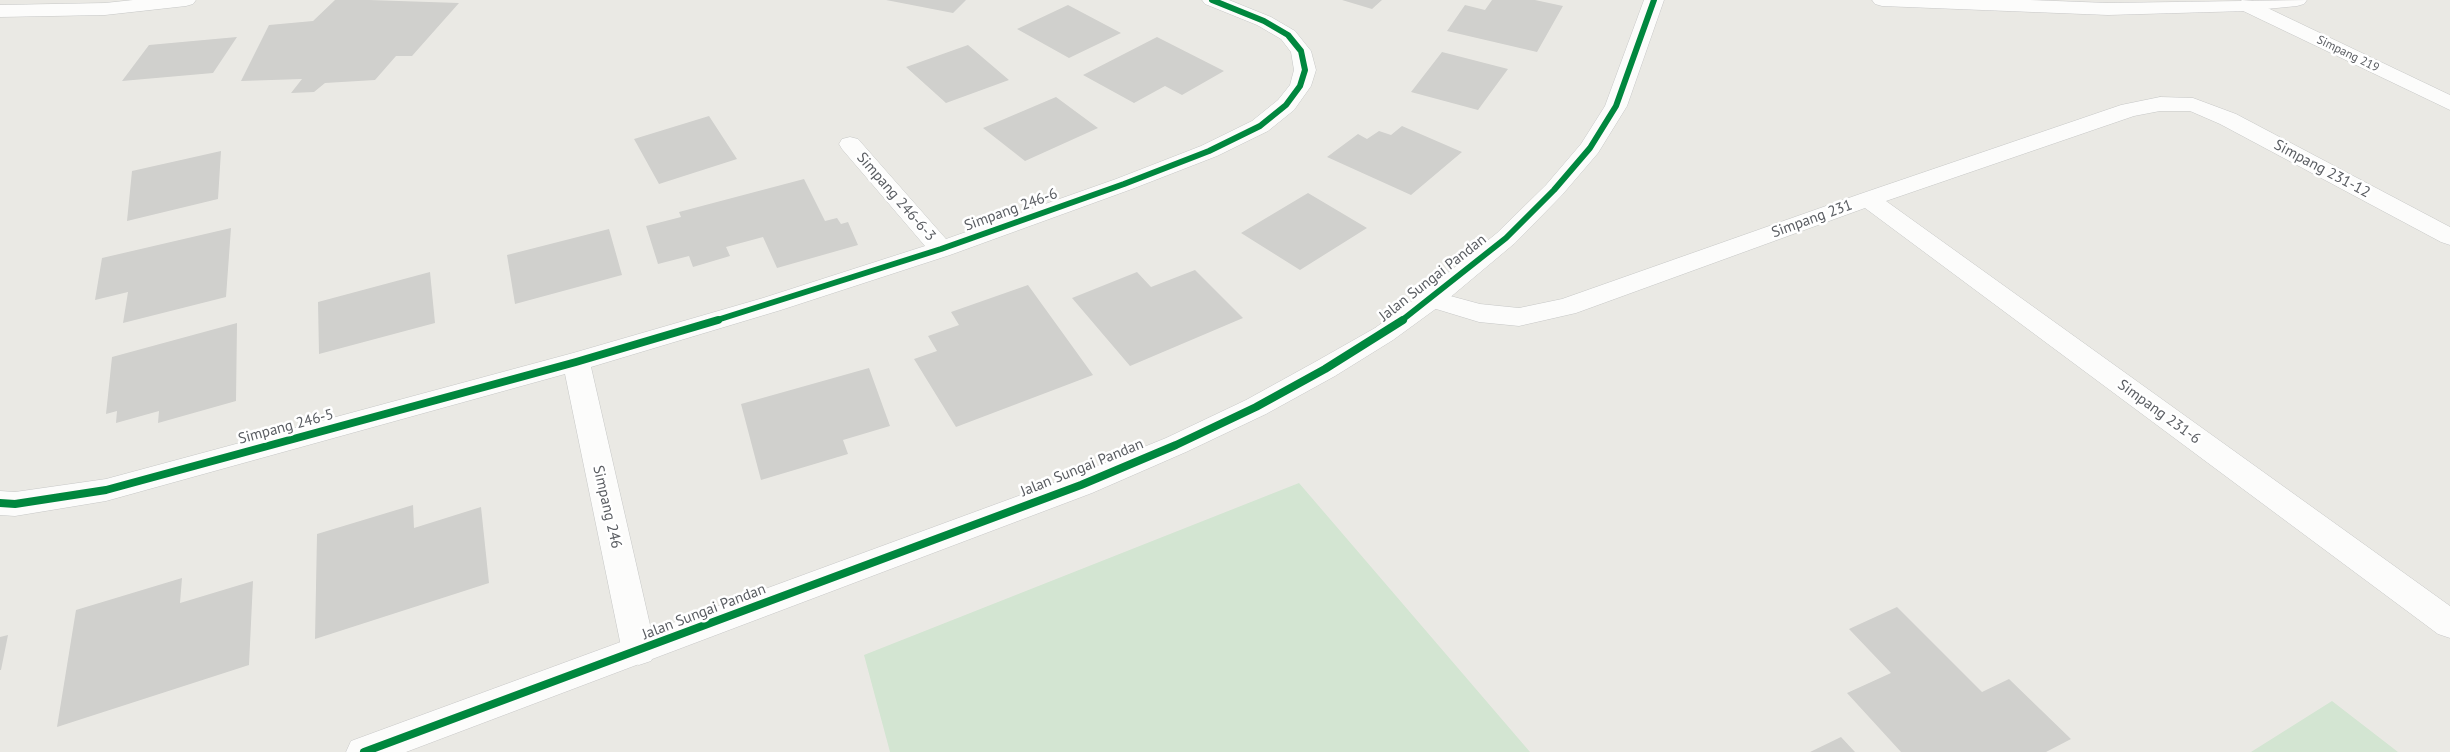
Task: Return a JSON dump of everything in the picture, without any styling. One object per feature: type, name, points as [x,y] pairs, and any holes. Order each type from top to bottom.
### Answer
[{"type":"street","points":[[0,11],[104,10],[186,0]]},
{"type":"street","name":"Simpang 246-6","points":[[576,362],[772,304],[941,249],[1124,184],[1209,151],[1260,126],[1286,105],[1300,86],[1305,70],[1301,51],[1288,35],[1264,22],[1212,0]]},
{"type":"street","name":"Jalan Sungai Pandan","points":[[364,752],[1081,485],[1176,445],[1256,407],[1325,369],[1384,334],[1432,299],[1506,238],[1554,190],[1590,148],[1616,106],[1654,0]]},
{"type":"street","points":[[1882,0],[2108,9],[2246,5],[2297,0]]},
{"type":"street","name":"Simpang 219","points":[[2246,5],[2450,103]]},
{"type":"street","name":"Simpang 231","points":[[1432,299],[1479,313],[1519,317],[1567,307],[1868,199],[2129,110],[2160,104],[2192,105]]},
{"type":"street","name":"Simpang 231-12","points":[[2192,105],[2228,119],[2450,236]]},
{"type":"street","name":"Simpang 246-6-3","points":[[850,144],[941,249]]},
{"type":"street","name":"Simpang 231-6","points":[[1868,199],[2450,624]]},
{"type":"street","name":"Simpang 246-5","points":[[0,503],[15,504],[106,490],[576,362]]},
{"type":"street","name":"Simpang 246","points":[[576,362],[639,651]]},
{"type":"green space","points":[[1299,483],[1530,752],[890,752],[864,655]]},
{"type":"green space","points":[[2332,701],[2398,752],[2251,752]]},
{"type":"building","points":[[335,0],[459,3],[412,56],[396,56],[375,80],[325,83],[314,92],[291,93],[302,79],[241,81],[269,25],[313,21]]},
{"type":"building","points":[[886,0],[966,0],[953,13]]},
{"type":"building","points":[[1342,0],[1382,0],[1372,9]]},
{"type":"building","points":[[1492,0],[1535,0],[1563,6],[1537,52],[1447,31],[1465,5],[1485,10]]},
{"type":"building","points":[[1068,5],[1121,33],[1069,58],[1017,29]]},
{"type":"building","points":[[237,37],[213,73],[122,81],[149,45]]},
{"type":"building","points":[[1157,37],[1224,71],[1182,95],[1165,86],[1134,103],[1083,75]]},
{"type":"building","points":[[968,45],[1009,80],[946,103],[906,67]]},
{"type":"building","points":[[1442,52],[1508,69],[1478,110],[1411,92]]},
{"type":"building","points":[[1056,97],[1098,128],[1025,161],[983,128]]},
{"type":"building","points":[[709,116],[737,159],[659,184],[634,139]]},
{"type":"building","points":[[1402,126],[1462,152],[1411,195],[1327,157],[1358,134],[1367,139],[1379,131],[1391,135]]},
{"type":"building","points":[[221,151],[218,199],[127,221],[132,171]]},
{"type":"building","points":[[804,179],[825,221],[837,218],[841,224],[848,222],[858,245],[777,268],[763,237],[726,247],[730,256],[693,267],[689,256],[658,264],[646,226],[681,217],[679,212]]},
{"type":"building","points":[[1308,193],[1367,228],[1300,270],[1241,233]]},
{"type":"building","points":[[231,228],[226,297],[123,323],[128,292],[95,300],[102,258]]},
{"type":"building","points":[[609,229],[622,275],[515,304],[507,255]]},
{"type":"building","points":[[1195,270],[1243,318],[1130,366],[1072,298],[1137,272],[1151,287]]},
{"type":"building","points":[[430,272],[435,323],[319,354],[318,302]]},
{"type":"building","points":[[1028,285],[1093,375],[956,427],[914,359],[937,351],[928,336],[959,325],[951,312]]},
{"type":"building","points":[[237,323],[236,401],[158,423],[159,411],[116,423],[117,411],[106,414],[112,357]]},
{"type":"building","points":[[869,368],[890,426],[843,440],[848,454],[761,480],[741,404]]},
{"type":"building","points":[[413,505],[414,528],[481,507],[489,583],[315,639],[317,534]]},
{"type":"building","points":[[182,578],[180,603],[253,581],[249,665],[57,727],[76,610]]},
{"type":"building","points":[[1897,607],[1982,692],[2009,679],[2071,739],[2046,752],[1901,752],[1847,693],[1891,673],[1849,629]]},
{"type":"building","points":[[8,635],[1,670],[0,670],[0,637]]},
{"type":"building","points":[[1841,737],[1855,752],[1810,752]]},
{"type":"cycle path","points":[[0,503],[15,504],[106,490],[576,362],[772,304],[941,249],[1124,184],[1209,151],[1260,126],[1286,105],[1300,86],[1305,70],[1301,51],[1288,35],[1264,21],[1212,0]]},
{"type":"cycle path","points":[[364,752],[1081,485],[1176,445],[1256,407],[1325,369],[1384,334],[1432,299],[1506,238],[1554,190],[1590,148],[1616,106],[1654,0]]}]
